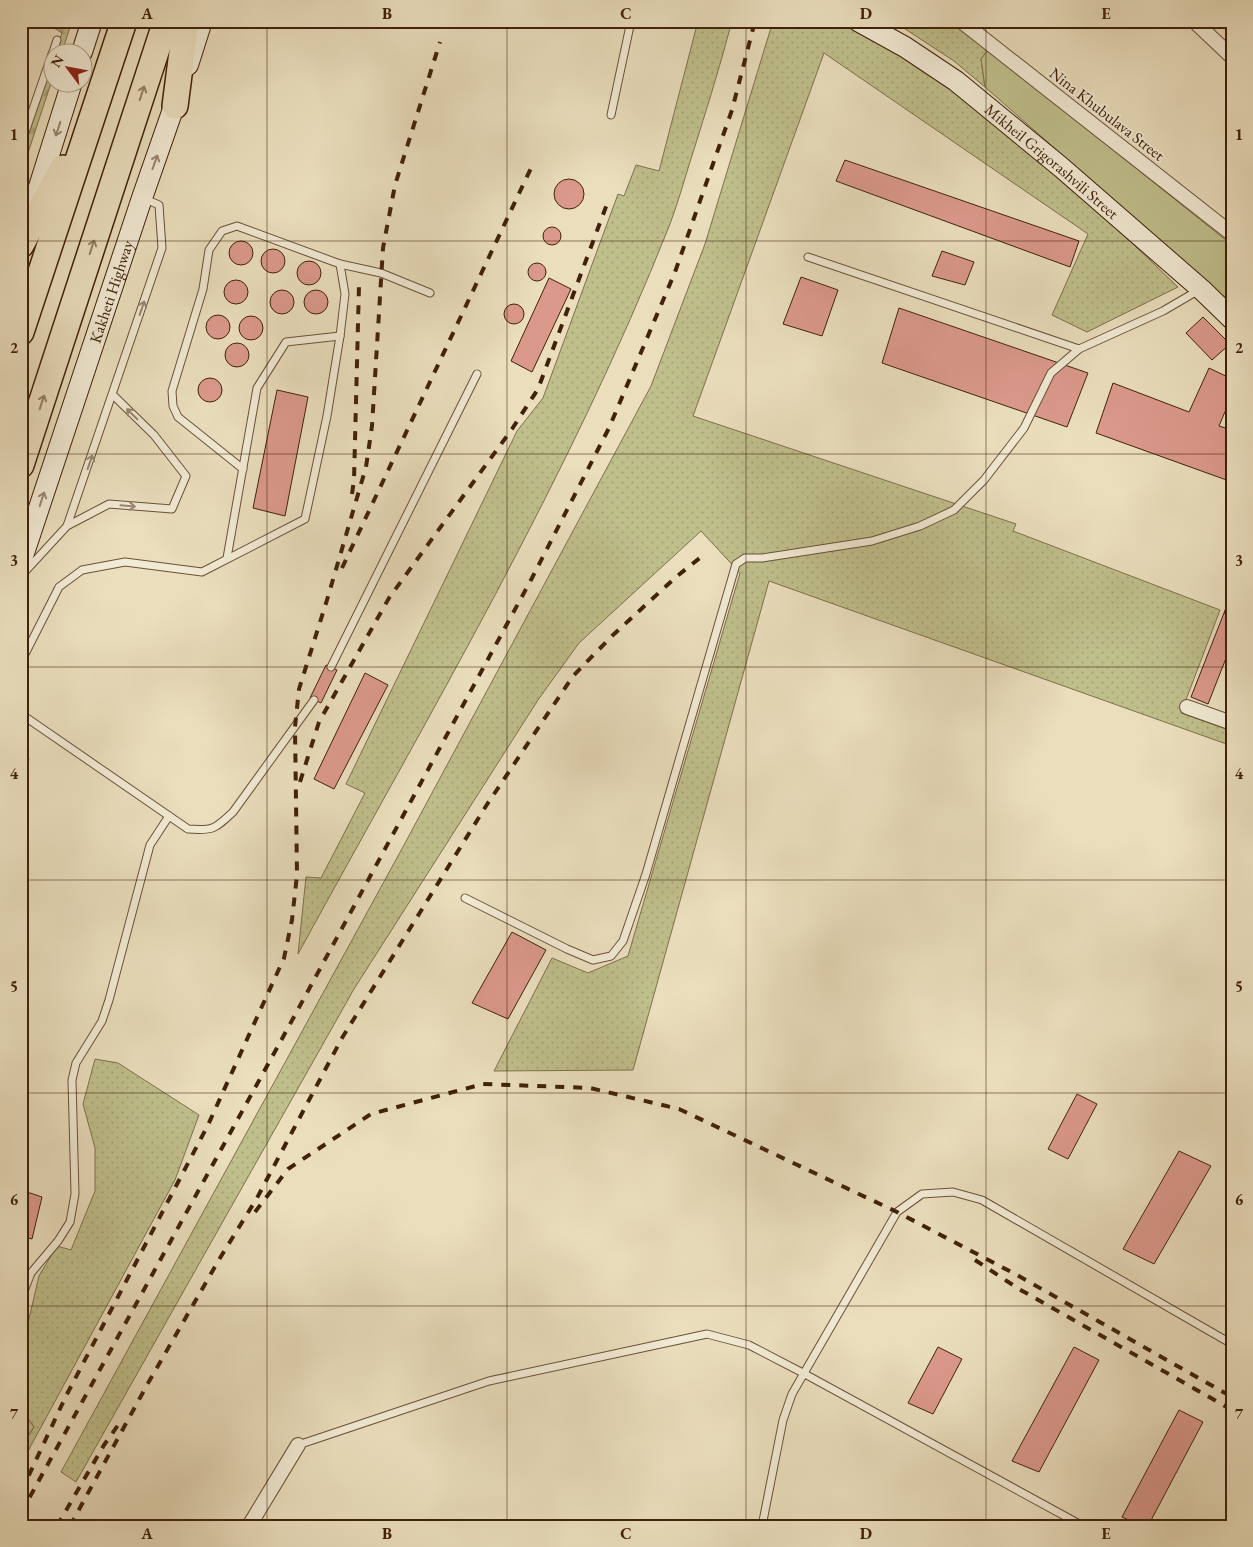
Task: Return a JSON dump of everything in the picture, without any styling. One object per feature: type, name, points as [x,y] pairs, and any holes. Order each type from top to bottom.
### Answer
[{"type":"highway","points":[[21,332],[124,21]]},
{"type":"highway","name":"Kakheti Highway","points":[[22,466],[166,21]]},
{"type":"highway","points":[[175,106],[186,21]]},
{"type":"highway","points":[[21,244],[93,114]]},
{"type":"street","points":[[85,42],[92,21]]},
{"type":"street","name":"Kakheti Highway","points":[[21,562],[202,21]]},
{"type":"street","name":"Mikheil Grigorashvili Street","points":[[858,21],[904,47],[956,81],[1062,168],[1201,289],[1232,320]]},
{"type":"street","name":"Nina Khubulava Street","points":[[961,21],[1232,234]]},
{"type":"street","points":[[1194,21],[1232,57]]},
{"type":"street","points":[[21,244],[69,92]]},
{"type":"street","points":[[1186,707],[1231,720]]},
{"type":"street","points":[[249,1526],[298,1445]]},
{"type":"lane","points":[[611,115],[631,21]]},
{"type":"lane","points":[[21,144],[42,84]]},
{"type":"lane","points":[[67,526],[162,248],[159,205],[142,198]]},
{"type":"lane","points":[[243,469],[178,417],[173,406],[172,391],[203,289],[209,250],[222,231],[237,226],[340,264],[381,273],[430,293]]},
{"type":"lane","points":[[808,257],[1079,349]]},
{"type":"lane","points":[[21,662],[59,587],[82,570],[125,562],[202,572],[305,519],[327,416],[340,336],[344,294],[340,264]]},
{"type":"lane","points":[[465,898],[575,953],[593,960],[611,956],[623,941],[646,874],[736,564],[745,558],[762,558],[872,541],[920,526],[954,510],[984,480],[1024,428],[1051,373],[1079,349],[1162,312],[1201,289]]},
{"type":"lane","points":[[227,558],[257,388],[286,342],[340,336]]},
{"type":"lane","points":[[331,667],[477,374]]},
{"type":"lane","points":[[21,576],[67,526],[109,504],[172,509],[186,476],[154,435],[112,395]]},
{"type":"lane","points":[[21,714],[188,829],[206,830],[217,827],[233,812],[314,700]]},
{"type":"lane","points":[[21,1299],[31,1274],[58,1241],[70,1222],[75,1194],[72,1080],[76,1063],[102,1021],[150,845],[169,816]]},
{"type":"lane","points":[[762,1526],[783,1420],[792,1394],[897,1212],[922,1194],[953,1192],[982,1200],[1232,1344]]},
{"type":"lane","points":[[298,1445],[489,1381],[707,1334],[749,1345],[1083,1526]]},
{"type":"green space","points":[[43,21],[72,21],[65,42],[59,42],[62,33]]},
{"type":"green space","points":[[698,21],[732,21],[675,210],[630,319],[588,412],[495,595],[298,954],[306,877],[321,878],[365,793],[346,784],[517,431],[543,398],[618,194],[624,196],[636,165],[659,171]]},
{"type":"green space","points":[[773,21],[841,21],[868,32],[954,85],[1132,243],[1178,287],[1087,332],[1052,315],[1088,234],[824,53],[693,416],[1016,524],[1013,531],[1220,610],[1181,713],[1232,731],[1232,746],[769,581],[633,1070],[494,1071],[552,958],[588,973],[628,956],[740,573],[701,531],[579,643],[538,700],[354,989],[76,1482],[61,1472],[404,845],[651,386],[705,244]]},
{"type":"green space","points":[[893,21],[949,21],[988,50],[981,59],[985,87],[954,61]]},
{"type":"green space","points":[[988,50],[1232,245],[1232,304],[985,87],[981,59]]},
{"type":"green space","points":[[42,87],[42,92],[48,92],[21,174],[21,144]]},
{"type":"green space","points":[[21,730],[29,760],[21,775]]},
{"type":"green space","points":[[95,1059],[118,1063],[199,1115],[175,1180],[21,1464],[21,1447],[34,1427],[21,1410],[21,1353],[39,1276],[57,1246],[71,1250],[95,1191],[95,1148],[83,1104]]},
{"type":"green space","points":[[21,1410],[34,1427],[21,1447]]},
{"type":"building","points":[[845,160],[1079,241],[1070,267],[836,181]]},
{"type":"building","points":[[569,179],[580,183],[584,194],[580,205],[569,209],[558,205],[554,194],[558,183]]},
{"type":"building","points":[[552,227],[560,232],[561,236],[556,244],[552,245],[544,240],[543,236],[548,228]]},
{"type":"building","points":[[241,241],[250,244],[253,253],[250,262],[241,265],[232,262],[229,253],[232,244]]},
{"type":"building","points":[[273,249],[282,252],[285,261],[282,270],[273,273],[264,270],[261,261],[264,252]]},
{"type":"building","points":[[942,251],[974,262],[965,285],[932,276]]},
{"type":"building","points":[[309,261],[318,264],[321,273],[318,282],[309,285],[300,282],[297,273],[300,264]]},
{"type":"building","points":[[533,263],[541,263],[546,268],[544,279],[533,281],[528,276],[528,268]]},
{"type":"building","points":[[801,277],[838,290],[822,336],[783,324]]},
{"type":"building","points":[[549,278],[571,289],[532,372],[511,361]]},
{"type":"building","points":[[236,280],[245,283],[248,292],[245,301],[236,304],[227,301],[224,292],[227,283]]},
{"type":"building","points":[[282,290],[291,293],[294,302],[291,311],[282,314],[273,311],[270,302],[273,293]]},
{"type":"building","points":[[316,290],[325,293],[328,302],[325,311],[316,314],[307,311],[304,302],[307,293]]},
{"type":"building","points":[[514,304],[521,307],[524,314],[521,321],[514,324],[507,321],[504,314],[507,307]]},
{"type":"building","points":[[899,308],[1088,373],[1067,427],[882,363]]},
{"type":"building","points":[[218,315],[227,318],[230,327],[227,336],[218,339],[209,336],[206,327],[209,318]]},
{"type":"building","points":[[251,316],[260,319],[263,328],[260,337],[251,340],[242,337],[239,328],[242,319]]},
{"type":"building","points":[[1203,317],[1230,344],[1212,360],[1186,333]]},
{"type":"building","points":[[237,343],[246,346],[249,355],[246,364],[237,367],[228,364],[225,355],[228,346]]},
{"type":"building","points":[[1209,368],[1232,379],[1232,395],[1219,426],[1232,430],[1232,482],[1096,433],[1113,383],[1189,412]]},
{"type":"building","points":[[210,378],[219,381],[222,390],[219,399],[210,402],[201,399],[198,390],[201,381]]},
{"type":"building","points":[[277,390],[308,397],[285,516],[253,508]]},
{"type":"building","points":[[1232,591],[1232,616],[1224,613]]},
{"type":"building","points":[[1224,613],[1232,616],[1232,648],[1230,648],[1208,704],[1191,697]]},
{"type":"building","points":[[326,665],[337,670],[321,703],[310,698]]},
{"type":"building","points":[[365,673],[388,685],[334,789],[314,779]]},
{"type":"building","points":[[512,932],[546,950],[508,1019],[472,1003]]},
{"type":"building","points":[[1077,1094],[1097,1104],[1068,1159],[1048,1149]]},
{"type":"building","points":[[1179,1151],[1211,1166],[1154,1264],[1123,1249]]},
{"type":"building","points":[[21,1190],[42,1197],[32,1239],[21,1236]]},
{"type":"building","points":[[938,1347],[962,1359],[933,1414],[908,1403]]},
{"type":"building","points":[[1074,1347],[1099,1360],[1039,1472],[1012,1461]]},
{"type":"building","points":[[1179,1410],[1203,1422],[1148,1526],[1142,1526],[1122,1517]]},
{"type":"railway","points":[[21,1513],[283,1037],[532,578],[609,428],[675,272],[732,110],[755,21]]},
{"type":"railway","points":[[21,1492],[66,1396],[208,1125],[284,958],[292,920],[297,875],[295,727],[299,689],[366,467],[372,426],[383,248],[395,185],[440,42]]},
{"type":"railway","points":[[342,568],[532,166]]},
{"type":"railway","points":[[300,782],[319,722],[389,598],[512,429],[538,389],[607,204]]},
{"type":"railway","points":[[352,494],[354,480],[359,285]]},
{"type":"railway","points":[[70,1526],[147,1385],[257,1198],[342,1038],[486,806],[573,676],[613,635],[676,577],[706,553]]},
{"type":"railway","points":[[255,1212],[288,1169],[371,1114],[483,1084],[590,1088],[679,1109],[897,1212],[1017,1275],[1232,1397]]},
{"type":"railway","points":[[975,1260],[1019,1289],[1232,1410]]},
{"type":"railway","points":[[57,1526],[104,1445],[121,1421]]}]
